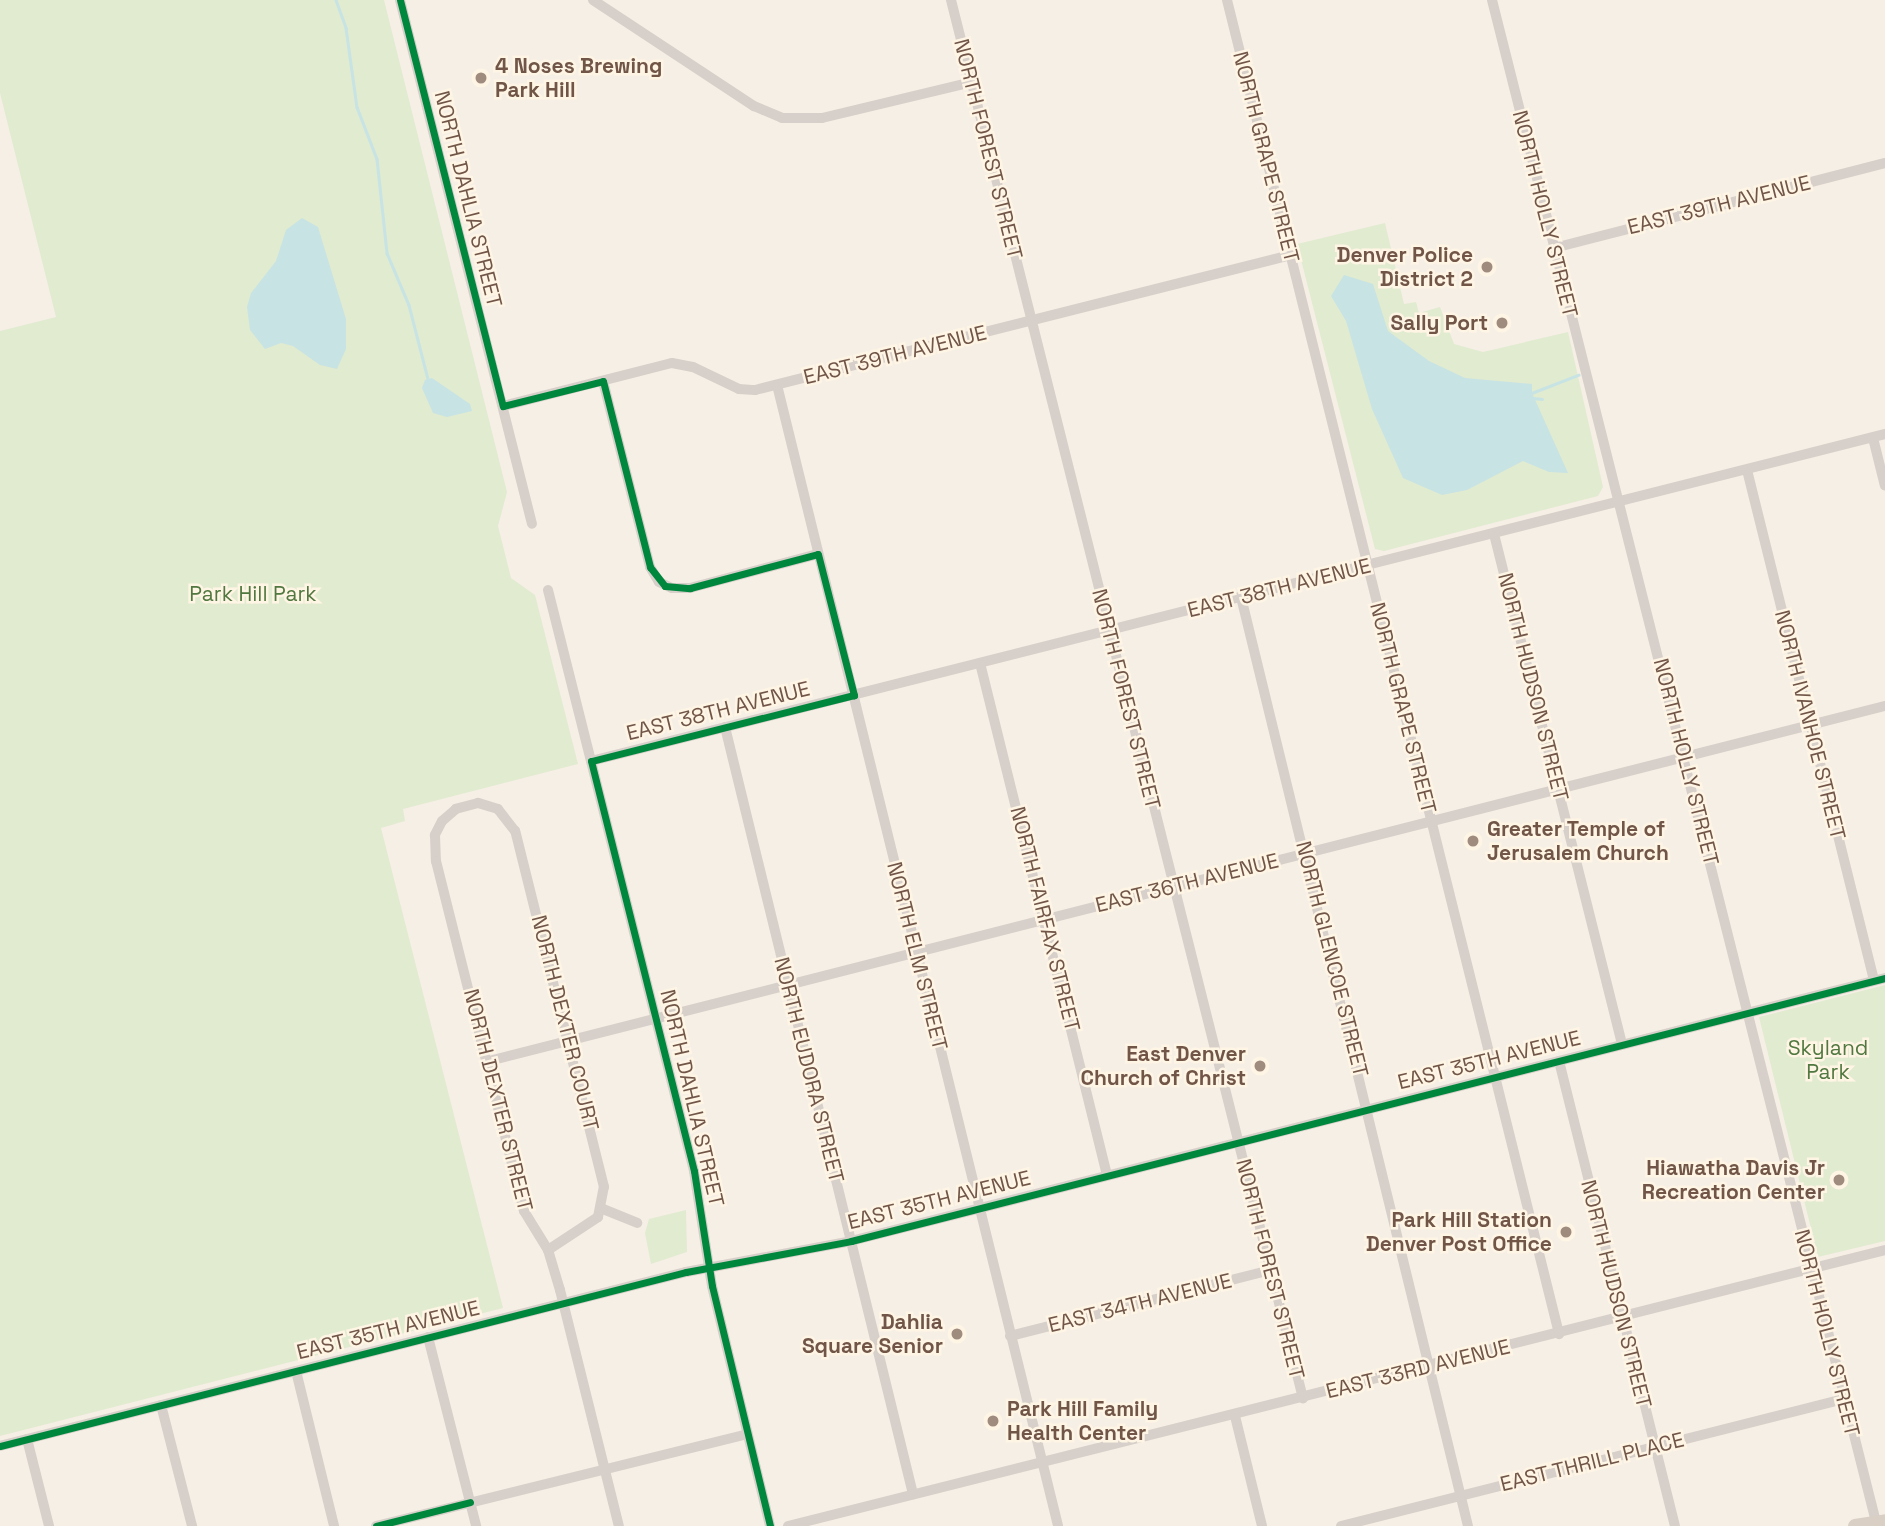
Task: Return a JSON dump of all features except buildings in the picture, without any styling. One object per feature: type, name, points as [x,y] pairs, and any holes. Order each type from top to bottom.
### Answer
[{"type":"main road","points":[[1855,1526],[1879,1523]]},
{"type":"street","name":"NORTH DAHLIA STREET","points":[[400,0],[532,524]]},
{"type":"street","points":[[593,0],[754,106],[782,118],[822,118],[972,82]]},
{"type":"street","name":"NORTH FOREST STREET","points":[[951,0],[1303,1398]]},
{"type":"street","name":"NORTH GRAPE STREET","points":[[1227,0],[1559,1334]]},
{"type":"street","name":"NORTH HOLLY STREET","points":[[1492,0],[1685,757],[1810,1270],[1879,1523]]},
{"type":"street","name":"EAST 39TH AVENUE","points":[[1554,248],[1885,163]]},
{"type":"street","name":"EAST 39TH AVENUE","points":[[503,406],[673,363],[693,367],[739,389],[777,385],[1291,256]]},
{"type":"street","points":[[603,381],[650,567],[659,582],[672,588],[690,588],[818,554]]},
{"type":"street","name":"NORTH ELM STREET","points":[[777,385],[1058,1526]]},
{"type":"street","name":"EAST 38TH AVENUE","points":[[592,761],[1885,435]]},
{"type":"street","points":[[1873,438],[1885,486]]},
{"type":"street","name":"NORTH IVANHOE STREET","points":[[1747,470],[1810,725],[1880,979]]},
{"type":"street","name":"NORTH HUDSON STREET","points":[[1494,534],[1622,1044]]},
{"type":"street","name":"NORTH DAHLIA STREET","points":[[548,590],[697,1182],[709,1269],[771,1526]]},
{"type":"street","name":"NORTH GLENCOE STREET","points":[[1241,597],[1369,1109],[1468,1526]]},
{"type":"street","name":"NORTH FAIRFAX STREET","points":[[980,663],[1046,919],[1107,1175]]},
{"type":"street","name":"EAST 36TH AVENUE","points":[[489,1060],[1885,706]]},
{"type":"street","name":"NORTH EUDORA STREET","points":[[725,727],[914,1494]]},
{"type":"street","name":"NORTH DEXTER COURT","points":[[466,806],[493,807],[512,823],[570,1040],[604,1187],[603,1209]]},
{"type":"street","name":"NORTH DEXTER STREET","points":[[466,806],[442,821],[434,845],[524,1211],[548,1250],[564,1303],[619,1526]]},
{"type":"street","name":"EAST 35TH AVENUE","points":[[0,1446],[564,1303],[709,1269],[850,1241],[1880,979]]},
{"type":"street","name":"NORTH HUDSON STREET","points":[[1559,1061],[1675,1526]]},
{"type":"street","points":[[548,1250],[591,1225],[603,1209],[638,1223]]},
{"type":"street","name":"EAST 33RD AVENUE","points":[[788,1526],[1885,1251]]},
{"type":"street","name":"EAST 34TH AVENUE","points":[[1010,1336],[1270,1270]]},
{"type":"street","points":[[428,1337],[476,1526]]},
{"type":"street","points":[[296,1371],[334,1526]]},
{"type":"street","name":"EAST THRILL PLACE","points":[[1341,1526],[1844,1399]]},
{"type":"street","points":[[161,1405],[192,1526]]},
{"type":"street","points":[[1235,1416],[1262,1526]]},
{"type":"street","points":[[376,1526],[747,1434]]},
{"type":"street","points":[[27,1439],[48,1526]]},
{"type":"green space","name":"Park Hill Park","points":[[0,0],[384,0],[507,492],[498,526],[511,578],[535,595],[578,764],[403,809],[405,821],[381,828],[503,1308],[0,1436],[0,331],[56,317],[0,93]]},
{"type":"green space","points":[[1385,223],[1404,304],[1416,302],[1419,313],[1440,307],[1454,344],[1483,352],[1568,332],[1603,487],[1598,496],[1384,551],[1375,549],[1297,244]]},
{"type":"green space","name":"Skyland Park","points":[[1885,985],[1885,1241],[1818,1257],[1759,1017]]},
{"type":"green space","points":[[686,1210],[687,1252],[651,1264],[645,1233],[649,1219]]},
{"type":"water","points":[[302,218],[318,227],[346,319],[346,349],[337,369],[320,365],[293,346],[281,343],[265,349],[250,330],[247,307],[251,293],[276,261],[286,230]]},
{"type":"water","points":[[1344,275],[1373,284],[1388,331],[1429,361],[1465,378],[1532,384],[1532,393],[1568,473],[1549,472],[1523,461],[1467,490],[1442,495],[1403,478],[1372,409],[1346,321],[1331,296]]},
{"type":"water","points":[[432,378],[470,404],[472,411],[447,417],[433,413],[422,388],[425,380]]},
{"type":"waterway","points":[[336,0],[346,28],[357,107],[377,159],[387,253],[409,305],[428,379]]},
{"type":"waterway","points":[[1529,394],[1578,375]]},
{"type":"waterway","points":[[1533,398],[1542,399]]},
{"type":"cycle path","points":[[400,0],[503,406],[603,381],[650,567],[665,586],[690,588],[818,554],[854,695],[591,761],[694,1171],[712,1286],[770,1526]]},
{"type":"cycle path","points":[[0,1446],[686,1272],[851,1241],[1885,978]]},
{"type":"cycle path","points":[[376,1526],[470,1502]]},
{"type":"place","name":"4 Noses Brewing Park Hill","points":[[481,78]]},
{"type":"place","name":"Denver Police District 2","points":[[1487,267]]},
{"type":"place","name":"Sally Port","points":[[1502,323]]},
{"type":"place","name":"Greater Temple of Jerusalem Church","points":[[1473,841]]},
{"type":"place","name":"East Denver Church of Christ","points":[[1260,1066]]},
{"type":"place","name":"Hiawatha Davis Jr Recreation Center","points":[[1839,1180]]},
{"type":"place","name":"Park Hill Station Denver Post Office","points":[[1566,1232]]},
{"type":"place","name":"Dahlia Square Senior","points":[[957,1334]]},
{"type":"place","name":"Park Hill Family Health Center","points":[[993,1421]]}]
